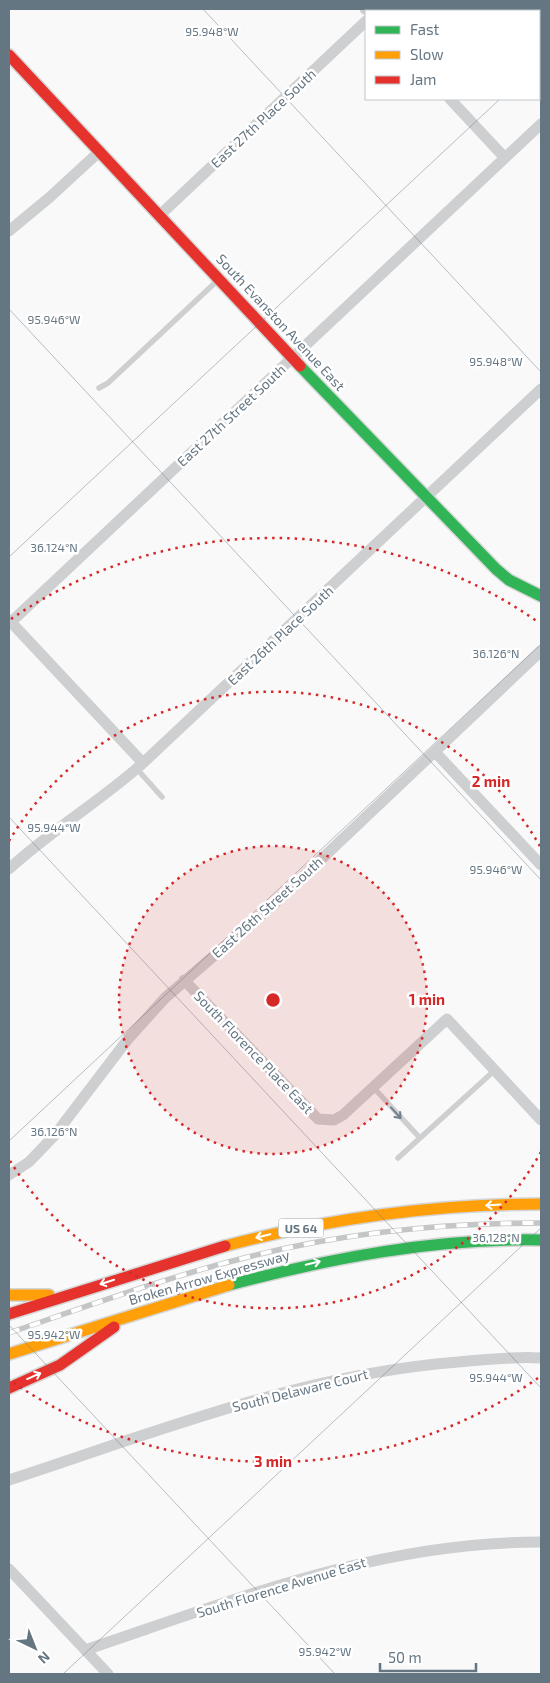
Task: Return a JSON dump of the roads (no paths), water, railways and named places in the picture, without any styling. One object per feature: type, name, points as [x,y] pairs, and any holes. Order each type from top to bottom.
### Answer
[{"type":"main road","name":"South Evanston Avenue East","points":[[9,55],[292,357],[509,580],[541,596]]},
{"type":"main road","name":"Broken Arrow Expressway","points":[[9,1314],[234,1243],[314,1225],[388,1213],[437,1208],[541,1204]]},
{"type":"main road","name":"Broken Arrow Expressway","points":[[9,1354],[219,1286],[322,1261],[393,1250],[462,1243],[541,1240]]},
{"type":"main road","points":[[9,1295],[69,1295]]},
{"type":"main road","points":[[9,1388],[60,1365],[132,1314]]},
{"type":"street","name":"East 27th Place South","points":[[160,215],[365,22]]},
{"type":"street","points":[[451,100],[505,158]]},
{"type":"street","name":"East 27th Street South","points":[[9,622],[541,124]]},
{"type":"street","points":[[9,231],[50,197],[100,151]]},
{"type":"street","name":"East 26th Place South","points":[[9,869],[34,847],[113,790],[140,766],[541,389]]},
{"type":"street","points":[[9,622],[140,766]]},
{"type":"street","name":"East 26th Street South","points":[[9,1175],[29,1162],[54,1136],[128,1039],[184,980],[270,908],[541,652]]},
{"type":"street","points":[[435,752],[541,865]]},
{"type":"street","name":"South Florence Place East","points":[[184,980],[310,1114],[325,1121],[343,1115],[372,1087]]},
{"type":"street","points":[[372,1087],[447,1019],[541,1120]]},
{"type":"street","name":"South Delaware Court","points":[[9,1480],[262,1396],[322,1383],[432,1364],[541,1358]]},
{"type":"street","name":"South Florence Avenue East","points":[[85,1650],[269,1588],[375,1559],[474,1544],[541,1542]]},
{"type":"street","points":[[9,1569],[108,1674]]},
{"type":"lane","points":[[99,388],[108,383],[219,279]]},
{"type":"lane","points":[[140,766],[162,797]]},
{"type":"lane","points":[[398,1158],[495,1070]]},
{"type":"lane","points":[[372,1087],[420,1138]]},
{"type":"railway","points":[[9,1333],[128,1292],[248,1257],[284,1249],[357,1236],[430,1227],[541,1223]]}]
